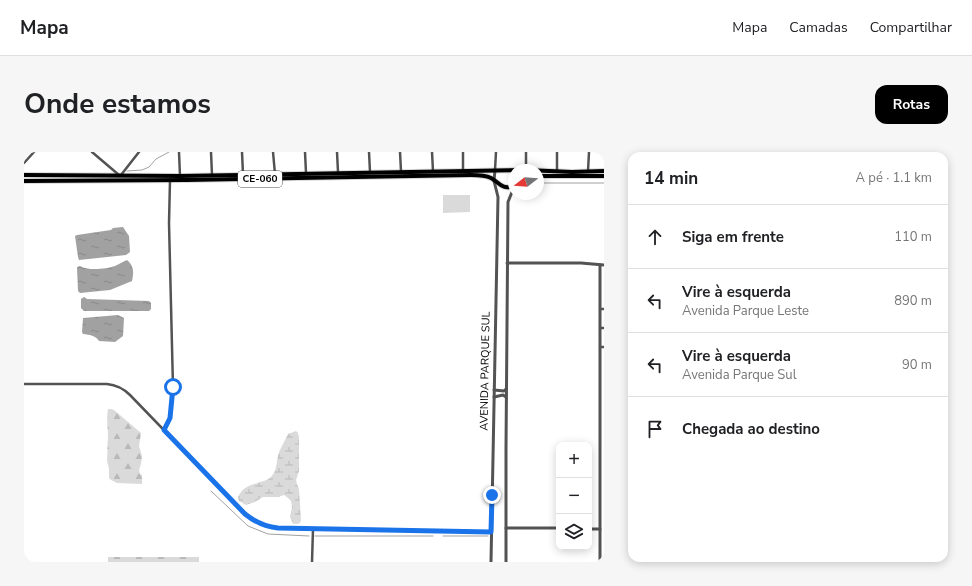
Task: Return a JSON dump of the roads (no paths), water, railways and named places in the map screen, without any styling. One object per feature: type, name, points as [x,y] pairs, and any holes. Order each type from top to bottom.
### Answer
[{"type":"highway","name":"CE-060","points":[[24,175],[180,176],[508,170]]},
{"type":"highway","name":"CE-060","points":[[544,170],[604,171]]},
{"type":"highway","name":"CE-060","points":[[24,181],[471,175],[492,178],[494,181],[508,188]]},
{"type":"highway","points":[[544,176],[604,176]]},
{"type":"street","points":[[24,157],[28,152]]},
{"type":"street","points":[[24,163],[34,152]]},
{"type":"street","points":[[92,152],[120,175],[138,152]]},
{"type":"street","points":[[179,152],[180,176]]},
{"type":"street","points":[[211,152],[212,175]]},
{"type":"street","points":[[242,152],[243,174]]},
{"type":"street","points":[[274,152],[274,174]]},
{"type":"street","points":[[305,152],[306,173]]},
{"type":"street","points":[[337,152],[338,172]]},
{"type":"street","points":[[368,152],[370,172]]},
{"type":"street","points":[[400,152],[401,172]]},
{"type":"street","points":[[432,152],[433,171]]},
{"type":"street","points":[[463,152],[463,170]]},
{"type":"street","points":[[495,170],[496,152]]},
{"type":"street","points":[[526,152],[526,164]]},
{"type":"street","points":[[557,152],[557,171]]},
{"type":"street","points":[[588,171],[589,152]]},
{"type":"street","name":"AVENIDA PARQUE SUL","points":[[491,562],[498,197],[494,181],[495,170]]},
{"type":"street","points":[[164,430],[170,418],[173,387],[169,223],[170,180]]},
{"type":"street","name":"AVENIDA PARQUE SUL","points":[[506,562],[506,390],[509,200]]},
{"type":"street","points":[[508,263],[581,263],[602,265],[600,291],[600,347],[602,366],[602,516],[600,529],[602,535],[602,554],[600,562]]},
{"type":"street","points":[[24,384],[107,384],[122,388],[245,514],[260,524],[275,528],[491,532]]},
{"type":"street","points":[[494,390],[506,390]]},
{"type":"street","points":[[494,397],[503,395],[506,397]]},
{"type":"street","points":[[506,528],[556,528]]},
{"type":"street","points":[[592,528],[600,529]]},
{"type":"street","points":[[312,562],[313,529]]},
{"type":"water","points":[[123,227],[129,236],[130,252],[126,255],[79,260],[75,236]]},
{"type":"water","points":[[127,260],[133,269],[132,281],[110,290],[80,293],[78,291],[77,267],[80,266],[83,268],[92,269],[107,268]]},
{"type":"water","points":[[84,297],[87,299],[149,301],[151,303],[151,309],[149,311],[84,311],[81,308],[81,299]]},
{"type":"water","points":[[118,315],[124,318],[123,336],[115,342],[99,341],[94,336],[83,334],[83,318]]},
{"type":"waterway","points":[[127,171],[142,170],[149,167],[156,159],[169,152]]},
{"type":"waterway","points":[[544,183],[604,183]]},
{"type":"waterway","points":[[211,491],[248,526],[268,534],[309,536]]},
{"type":"waterway","points":[[315,536],[433,536]]},
{"type":"waterway","points":[[443,536],[488,536]]}]
